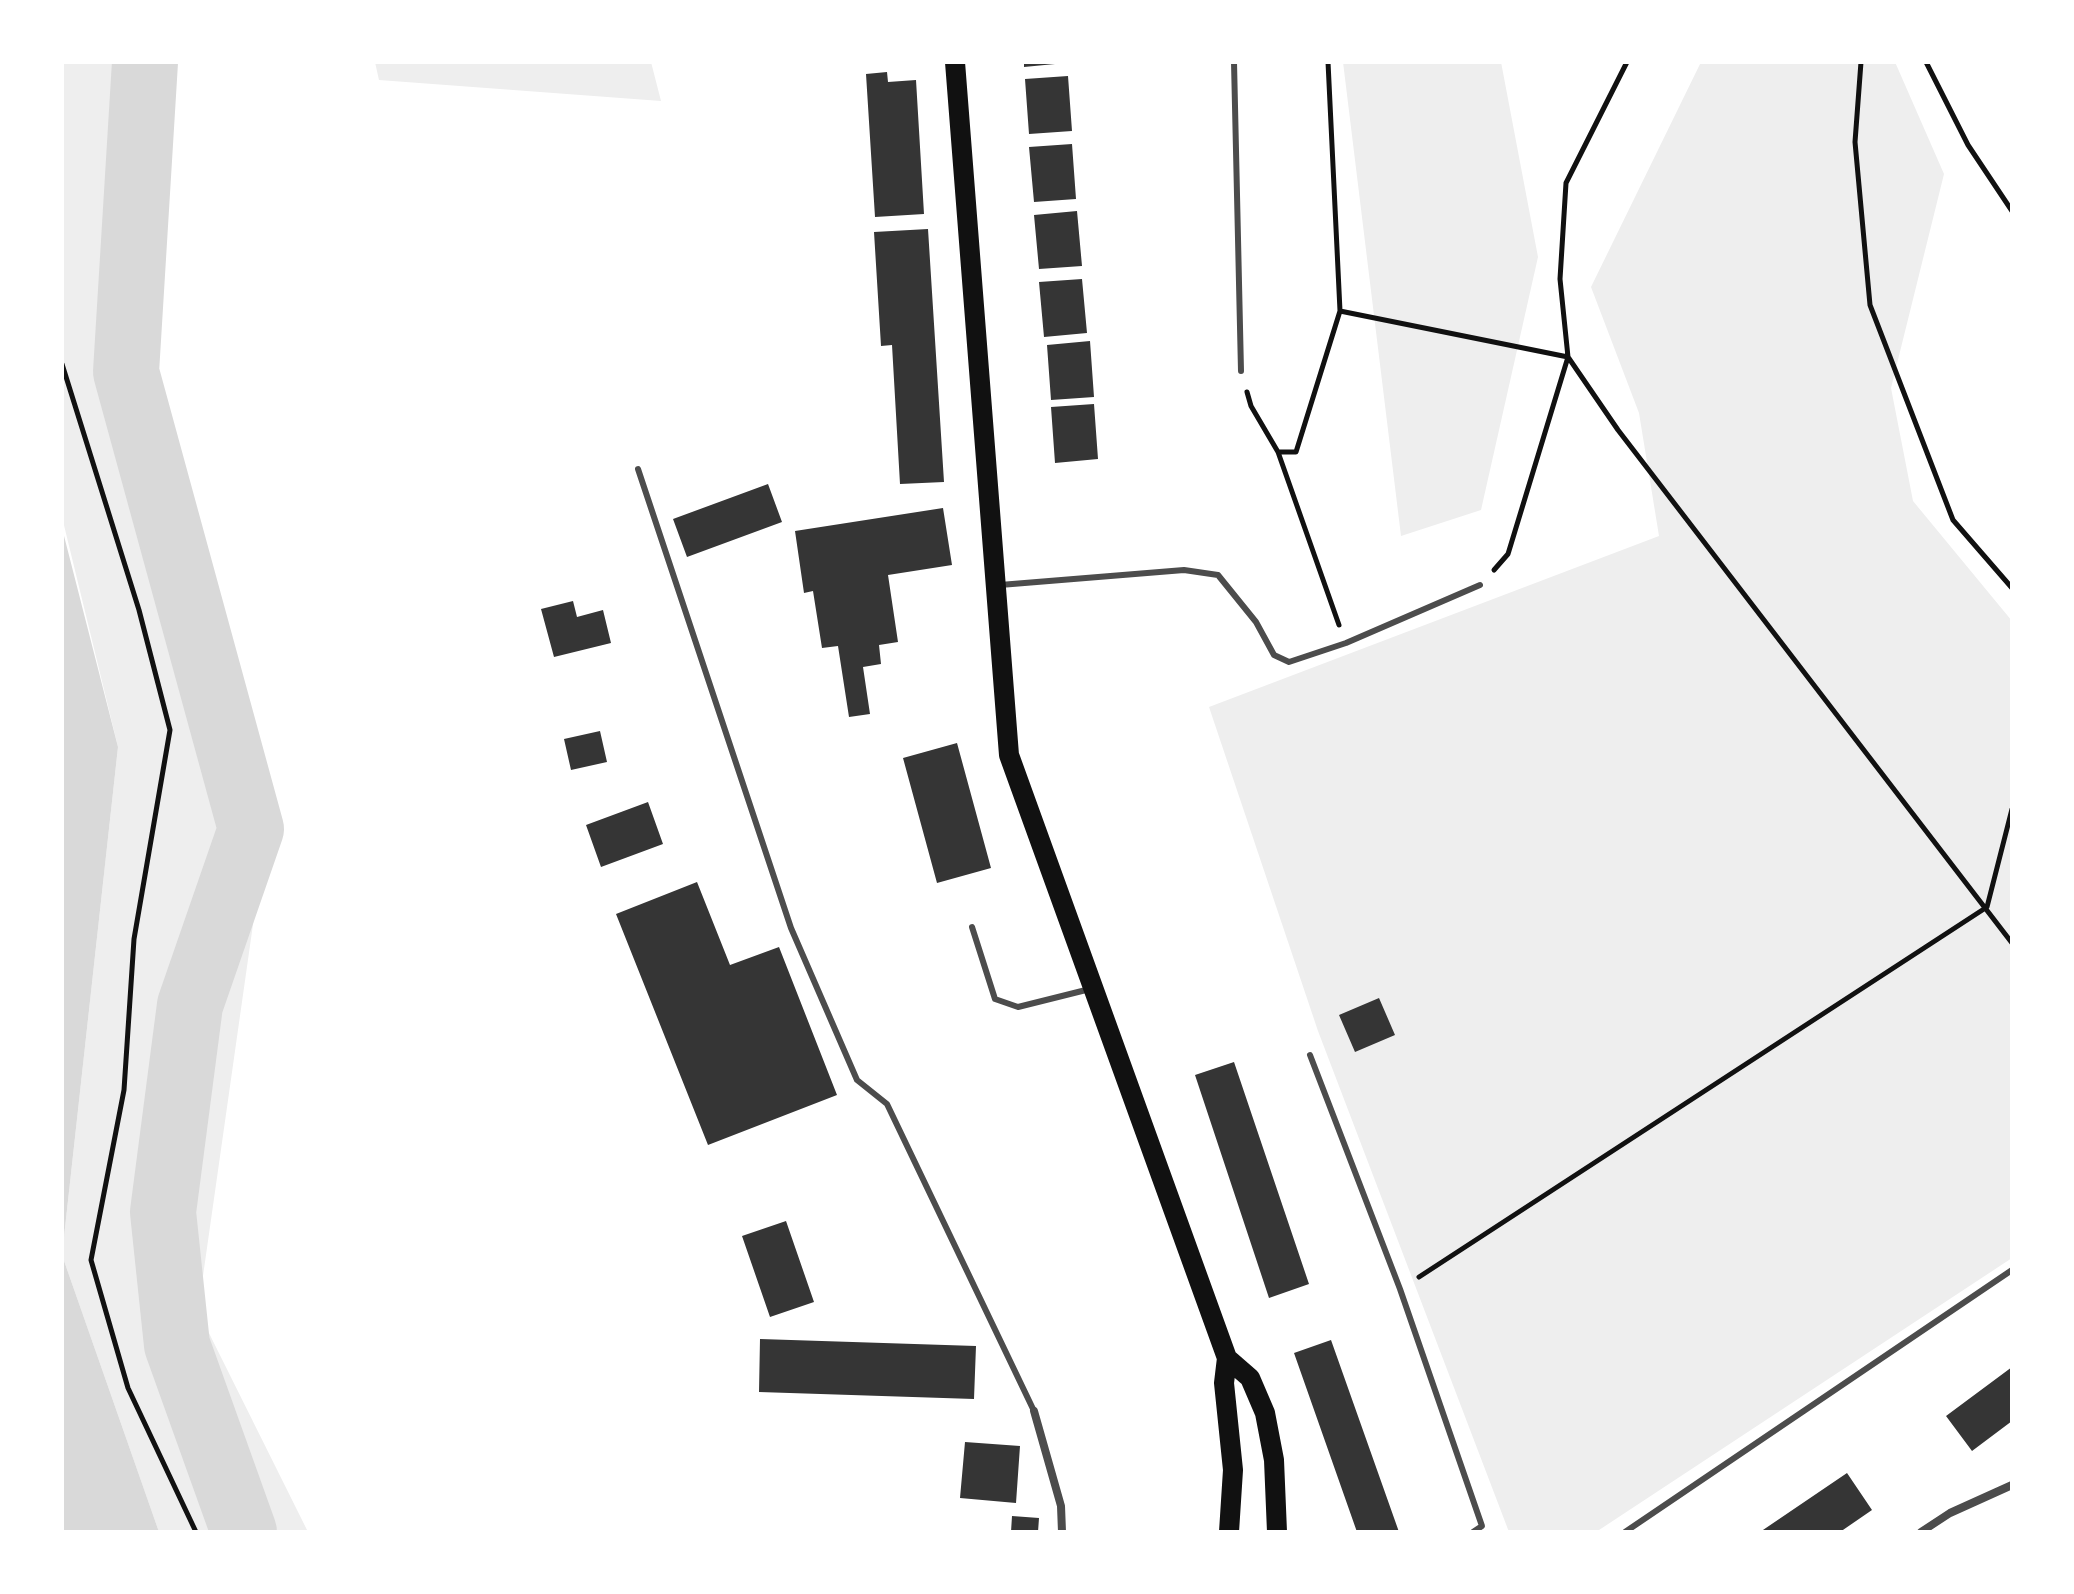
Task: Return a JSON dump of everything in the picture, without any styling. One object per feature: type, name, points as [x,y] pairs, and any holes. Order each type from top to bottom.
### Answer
[{"type":"main road","points":[[955,62],[1009,755],[1227,1358],[1224,1383],[1233,1470],[1229,1532]]},
{"type":"main road","points":[[1227,1358],[1250,1378],[1265,1413],[1274,1460],[1277,1530]]},
{"type":"street","points":[[1034,1411],[1061,1506],[1062,1532]]},
{"type":"street","points":[[1921,1532],[1950,1513],[2012,1485]]},
{"type":"lane","points":[[1234,62],[1241,371]]},
{"type":"lane","points":[[638,469],[791,928],[857,1080],[887,1104],[1034,1411]]},
{"type":"lane","points":[[996,586],[1184,570],[1218,575],[1256,622],[1274,655],[1289,662],[1346,643],[1480,585]]},
{"type":"lane","points":[[972,927],[995,999],[1018,1007],[1093,988]]},
{"type":"lane","points":[[1310,1055],[1400,1289],[1482,1526],[1489,1532]]},
{"type":"lane","points":[[1625,1532],[2012,1270]]},
{"type":"lane","points":[[1473,1532],[1482,1526]]},
{"type":"path","points":[[1278,452],[1296,452],[1340,311],[1328,62]]},
{"type":"path","points":[[1480,585],[1508,554],[1568,357],[1560,279],[1566,183],[1627,62]]},
{"type":"path","points":[[1861,62],[1855,142],[1870,305],[1953,520],[2012,588]]},
{"type":"path","points":[[1926,62],[1968,145],[2012,211]]},
{"type":"path","points":[[1340,311],[1568,357],[1627,442],[2012,943]]},
{"type":"path","points":[[62,364],[139,610],[170,730],[134,939],[124,1090],[91,1260],[128,1388],[196,1532]]},
{"type":"path","points":[[1241,371],[1251,406],[1278,452],[1346,643]]},
{"type":"path","points":[[1400,1289],[1987,907],[2012,809]]},
{"type":"shaded area","points":[[62,62],[145,62],[126,372],[269,812],[198,1311],[308,1532],[159,1532],[62,1255],[118,747],[62,517]]},
{"type":"shaded area","points":[[375,62],[651,62],[661,101],[379,80]]},
{"type":"shaded area","points":[[1343,62],[1501,62],[1538,257],[1481,510],[1401,536]]},
{"type":"shaded area","points":[[1701,62],[1895,62],[1944,174],[1891,388],[1913,501],[2012,621],[2012,1258],[1596,1532],[1509,1532],[1318,1031],[1209,707],[1659,536],[1639,413],[1591,287]]},
{"type":"shaded area","points":[[62,528],[118,747],[62,1255]]},
{"type":"shaded area","points":[[62,1255],[159,1532],[62,1532]]},
{"type":"building","points":[[1024,62],[1055,62],[1055,64],[1024,67]]},
{"type":"building","points":[[887,72],[888,82],[916,80],[924,214],[875,217],[866,74]]},
{"type":"building","points":[[1068,76],[1072,131],[1029,134],[1025,79]]},
{"type":"building","points":[[1072,144],[1076,199],[1034,202],[1029,147]]},
{"type":"building","points":[[1077,211],[1082,266],[1039,269],[1034,215]]},
{"type":"building","points":[[928,229],[944,482],[900,484],[892,345],[881,346],[874,232]]},
{"type":"building","points":[[1082,279],[1087,333],[1044,337],[1039,282]]},
{"type":"building","points":[[1090,341],[1094,397],[1051,400],[1047,345]]},
{"type":"building","points":[[1094,404],[1098,459],[1055,463],[1051,407]]},
{"type":"building","points":[[768,484],[782,522],[687,557],[673,519]]},
{"type":"building","points":[[943,508],[952,565],[888,575],[898,642],[879,645],[881,664],[863,667],[870,714],[849,717],[838,646],[822,648],[813,591],[804,593],[795,531]]},
{"type":"building","points":[[573,601],[577,617],[603,610],[611,643],[554,657],[541,609]]},
{"type":"building","points":[[600,731],[607,762],[571,770],[564,739]]},
{"type":"building","points":[[957,743],[991,868],[937,883],[903,758]]},
{"type":"building","points":[[648,802],[663,844],[601,867],[586,825]]},
{"type":"building","points":[[697,882],[730,965],[779,947],[837,1095],[708,1145],[616,914]]},
{"type":"building","points":[[1379,998],[1395,1035],[1355,1052],[1339,1015]]},
{"type":"building","points":[[1234,1062],[1309,1284],[1269,1298],[1195,1075]]},
{"type":"building","points":[[786,1221],[814,1302],[770,1317],[742,1236]]},
{"type":"building","points":[[760,1339],[976,1346],[974,1399],[759,1392]]},
{"type":"building","points":[[1331,1340],[1399,1532],[1357,1532],[1294,1353]]},
{"type":"building","points":[[2012,1367],[2012,1421],[1972,1451],[1946,1416]]},
{"type":"building","points":[[965,1442],[1020,1446],[1016,1503],[960,1498]]},
{"type":"building","points":[[1847,1473],[1872,1510],[1840,1532],[1760,1532]]},
{"type":"building","points":[[1012,1516],[1039,1518],[1038,1532],[1011,1532]]},
{"type":"waterway","points":[[145,62],[126,372],[251,829],[190,1005],[163,1212],[177,1345],[244,1532]]}]
